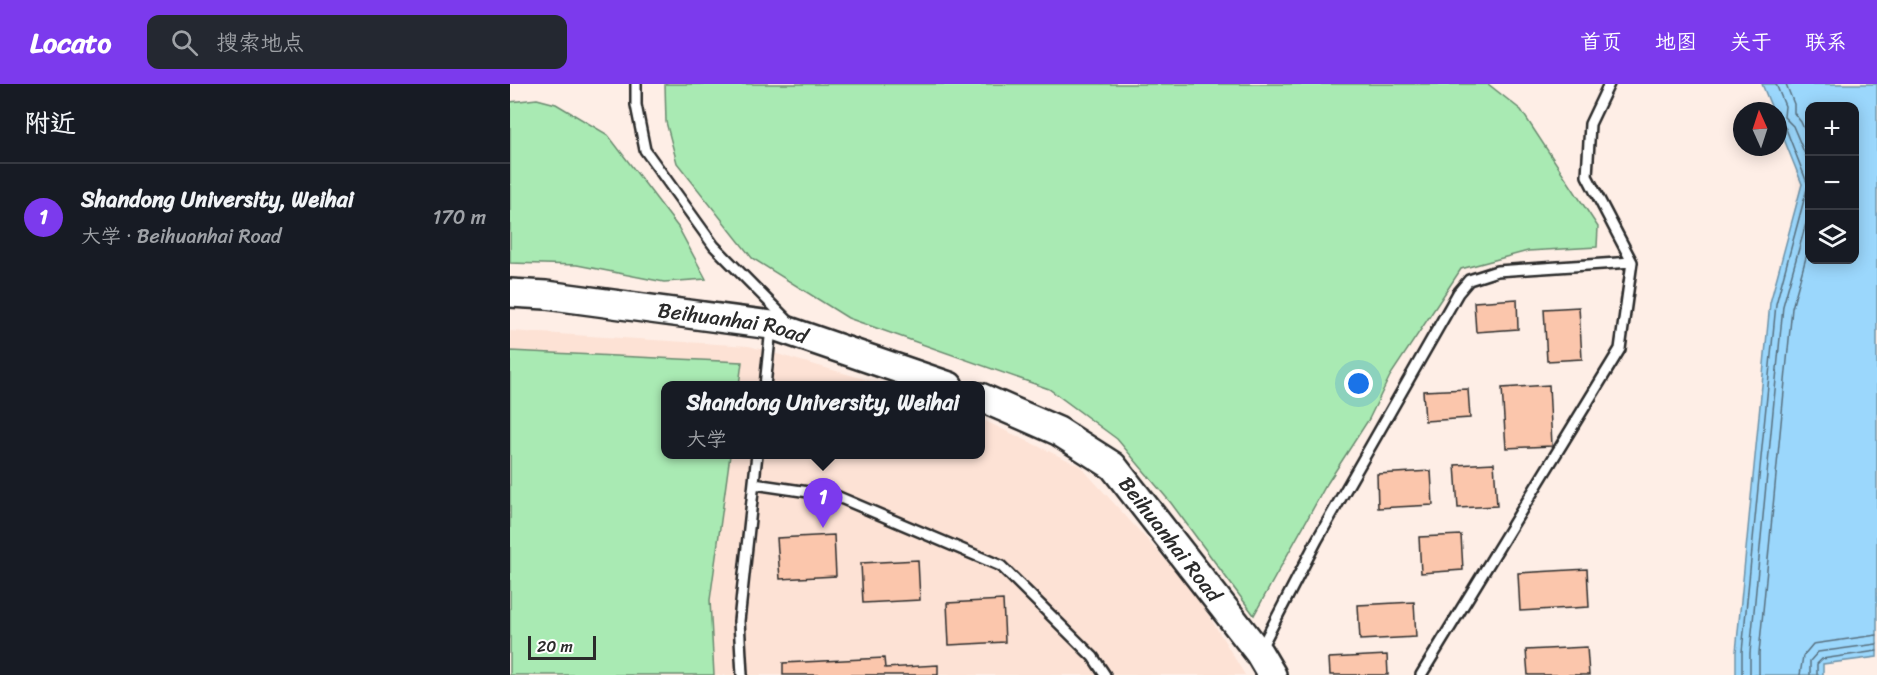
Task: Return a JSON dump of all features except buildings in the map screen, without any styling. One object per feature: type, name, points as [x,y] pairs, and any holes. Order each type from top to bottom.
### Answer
[{"type":"main road","name":"Beihuanhai Road","points":[[510,293],[546,295],[771,325],[934,381]]},
{"type":"main road","name":"Beihuanhai Road","points":[[985,399],[1058,431],[1113,466],[1266,664]]},
{"type":"lane","points":[[636,84],[636,105],[645,150],[714,246],[801,335]]},
{"type":"lane","points":[[1421,675],[1620,349],[1632,262],[1587,176],[1590,124],[1609,84]]},
{"type":"lane","points":[[1266,664],[1317,540],[1458,293],[1468,280],[1497,271],[1632,262]]},
{"type":"lane","points":[[765,381],[771,325]]},
{"type":"lane","points":[[742,675],[739,621],[756,459]]},
{"type":"lane","points":[[754,484],[836,496],[1000,566],[1093,657],[1105,675]]},
{"type":"shaded area","points":[[510,331],[749,346],[871,381],[661,381],[661,459],[985,459],[985,421],[1080,466],[1194,591],[1245,675],[510,675]]},
{"type":"green space","points":[[665,84],[1488,84],[1521,110],[1598,227],[1597,247],[1528,251],[1461,269],[1390,376],[1369,419],[1325,487],[1254,615],[1171,503],[1117,439],[1049,389],[848,318],[752,258],[677,163],[666,122]]},
{"type":"green space","points":[[537,99],[556,104],[608,135],[678,227],[706,279],[664,282],[577,265],[510,263],[510,102]]},
{"type":"green space","points":[[510,351],[742,362],[740,381],[661,381],[661,459],[729,459],[710,600],[714,675],[510,675]]},
{"type":"water","points":[[1762,84],[1877,84],[1877,657],[1823,664],[1823,675],[1736,675],[1736,652],[1770,303],[1802,184],[1787,146],[1787,102],[1769,102]]},
{"type":"place","name":"Shandong University, Weihai","points":[[823,528]]}]
